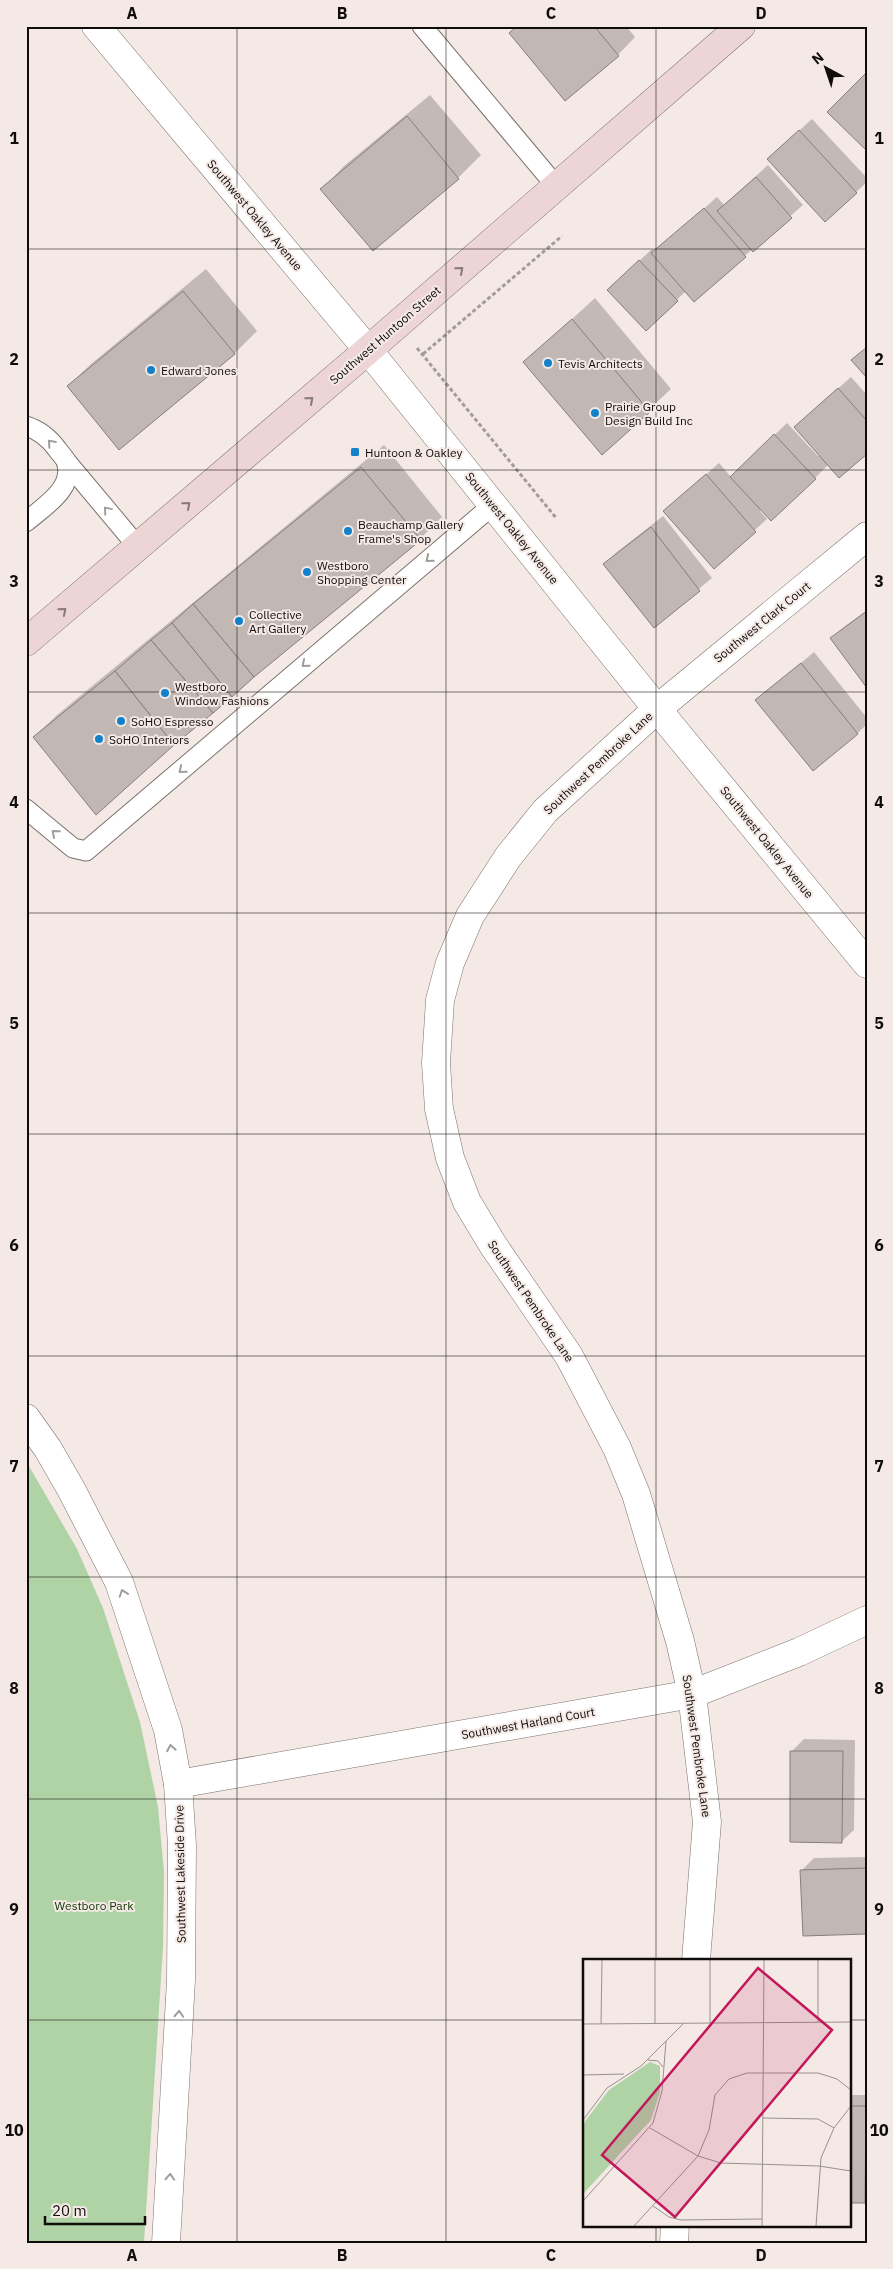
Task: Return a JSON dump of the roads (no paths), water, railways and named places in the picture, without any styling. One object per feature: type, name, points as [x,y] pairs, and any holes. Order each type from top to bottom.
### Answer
[{"type":"main road","name":"Southwest Huntoon Street","points":[[26,642],[368,350],[742,26]]},
{"type":"street","name":"Southwest Oakley Avenue","points":[[96,26],[368,350],[657,708],[867,964]]},
{"type":"street","name":"Southwest Clark Court","points":[[657,708],[867,536]]},
{"type":"street","name":"Southwest Pembroke Lane","points":[[657,708],[545,811],[508,857],[470,916],[450,963],[440,1000],[436,1063],[439,1109],[450,1158],[467,1202],[493,1245],[569,1356],[617,1448],[636,1494],[680,1641],[692,1694],[707,1822],[696,1959]]},
{"type":"street","name":"Southwest Lakeside Drive","points":[[26,1418],[71,1489],[119,1582],[168,1730],[178,1784],[182,1845],[181,1980],[166,2243]]},
{"type":"street","name":"Southwest Harland Court","points":[[178,1784],[692,1694],[799,1652],[867,1620]]},
{"type":"street","points":[[674,2243],[676,2226]]},
{"type":"lane","points":[[422,26],[556,186]]},
{"type":"lane","points":[[26,426],[36,429],[51,441],[138,547]]},
{"type":"lane","points":[[26,522],[62,490],[68,476],[66,461]]},
{"type":"lane","points":[[26,809],[73,848],[86,851],[493,505]]},
{"type":"place","name":"Tevis Architects","points":[[548,363]]},
{"type":"place","name":"Edward Jones","points":[[151,370]]},
{"type":"place","name":"Prairie Group Design Build Inc","points":[[595,413]]},
{"type":"place","name":"Huntoon & Oakley","points":[[355,452]]},
{"type":"place","name":"Beauchamp Gallery Frame's Shop","points":[[348,531]]},
{"type":"place","name":"Westboro Shopping Center","points":[[307,572]]},
{"type":"place","name":"Collective Art Gallery","points":[[239,621]]},
{"type":"place","name":"Westboro Window Fashions","points":[[165,693]]},
{"type":"place","name":"SoHO Espresso","points":[[121,721]]},
{"type":"place","name":"SoHO Interiors","points":[[99,739]]},
{"type":"park label","name":"Westboro Park","points":[[94,1905]]}]
